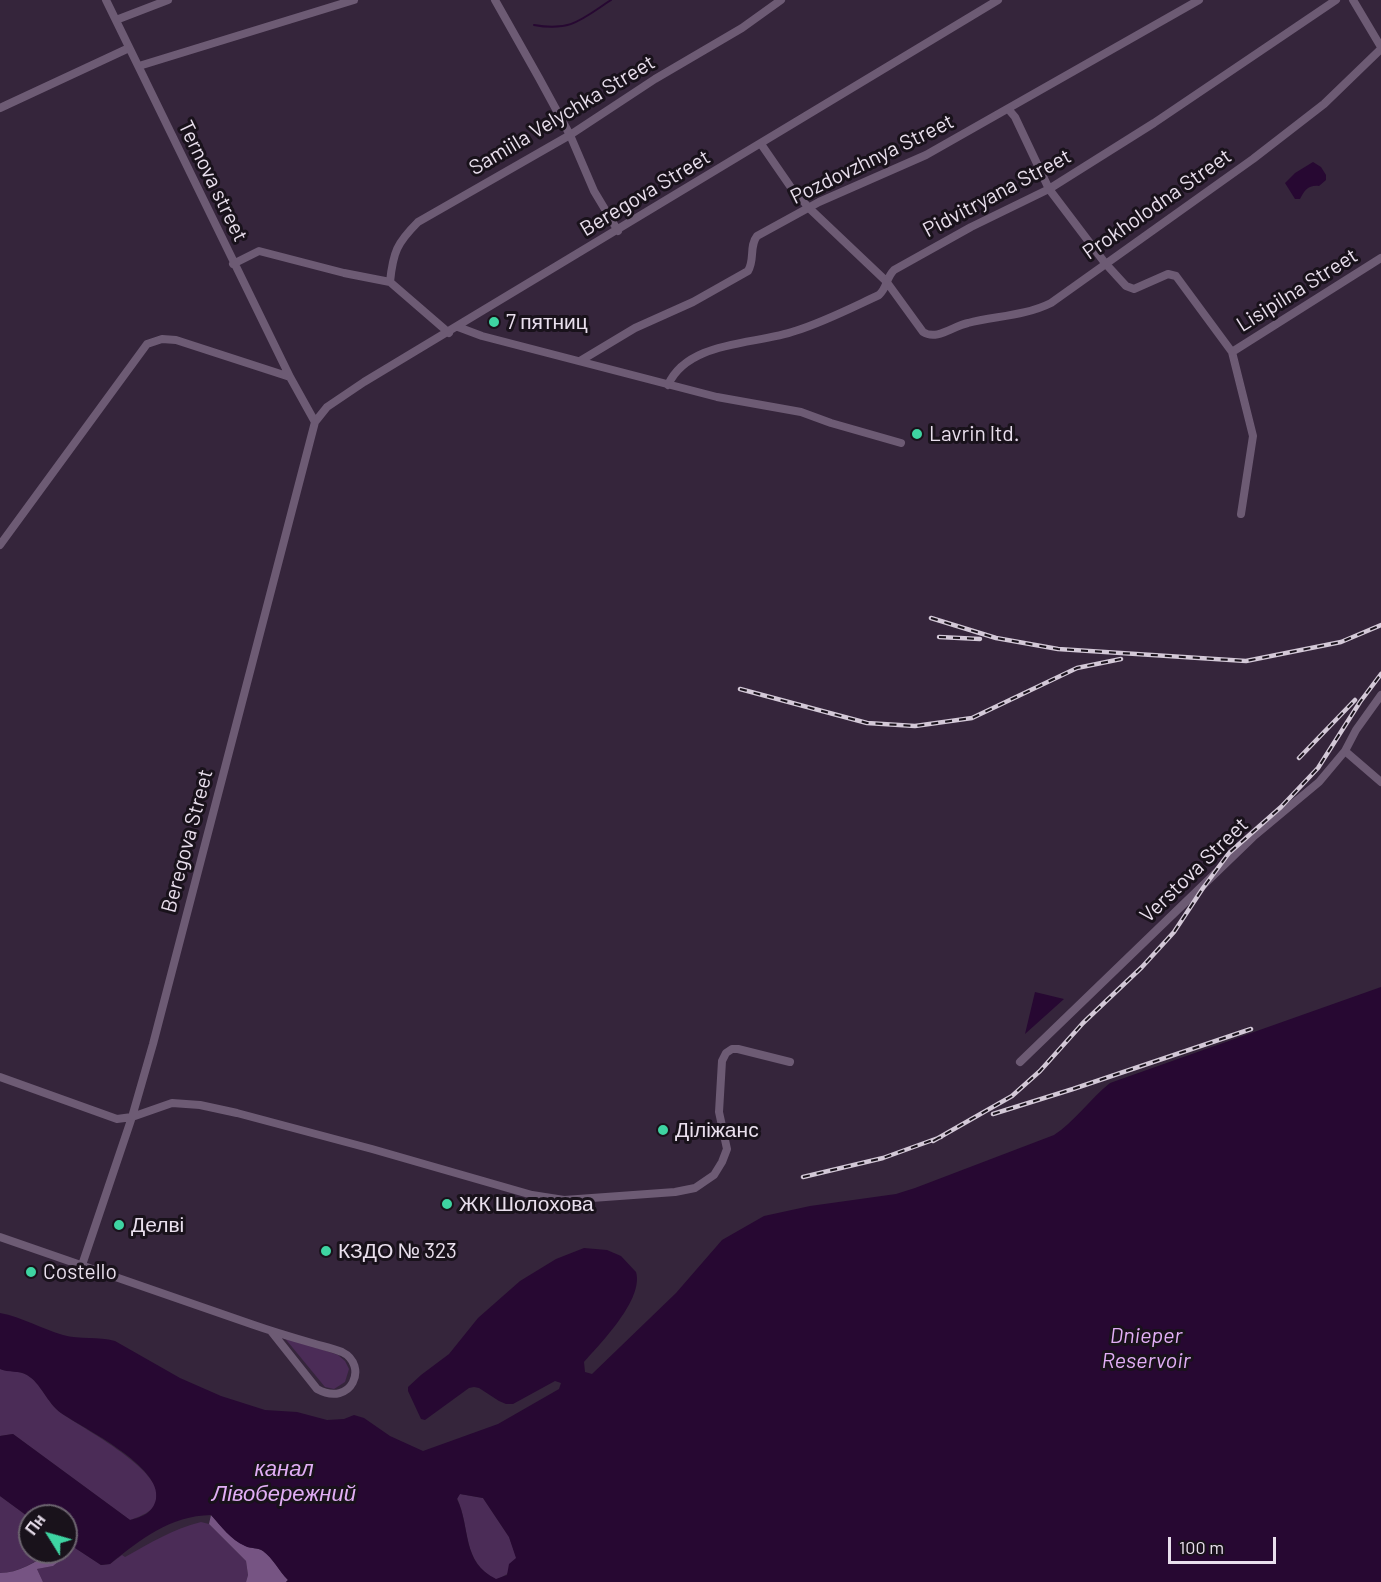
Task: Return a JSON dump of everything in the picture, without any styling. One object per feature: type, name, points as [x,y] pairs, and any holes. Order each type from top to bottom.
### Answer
[{"type":"street","name":"Ternova street","points":[[106,0],[290,377]]},
{"type":"street","points":[[116,20],[168,0]]},
{"type":"street","points":[[138,66],[354,0]]},
{"type":"street","points":[[495,0],[570,135],[594,191],[618,231]]},
{"type":"street","name":"Samiila Velychka Street","points":[[390,282],[392,261],[402,238],[418,222],[570,135],[655,79],[742,28],[781,0]]},
{"type":"street","name":"Beregova Street","points":[[82,1265],[132,1117],[153,1044],[315,422],[327,407],[342,396],[998,0]]},
{"type":"street","name":"Pozdovzhnya Street","points":[[580,361],[635,328],[693,302],[748,271],[751,266],[754,239],[809,208],[926,155],[1009,110],[1199,0]]},
{"type":"street","name":"Pidvitryana Street","points":[[668,385],[672,377],[688,362],[706,352],[791,333],[817,324],[879,295],[894,270],[970,227],[1049,189],[1154,123],[1336,0]]},
{"type":"street","points":[[1353,0],[1381,48]]},
{"type":"street","points":[[0,108],[129,48]]},
{"type":"street","name":"Prokholodna Street","points":[[886,280],[927,334],[937,335],[966,323],[1038,309],[1051,303],[1253,159],[1324,104],[1381,48]]},
{"type":"street","points":[[1009,110],[1015,117],[1049,189],[1105,263]]},
{"type":"street","points":[[761,144],[790,186],[809,208],[886,280]]},
{"type":"street","points":[[233,264],[259,251],[344,273],[390,282],[448,333]]},
{"type":"street","name":"Lisipilna Street","points":[[1232,352],[1381,258]]},
{"type":"street","name":"Lisipilna Street","points":[[1105,263],[1129,288],[1134,289],[1168,274],[1176,276],[1232,352],[1252,436],[1241,513]]},
{"type":"street","points":[[458,327],[482,336],[668,385],[717,397],[801,412],[901,443]]},
{"type":"street","points":[[0,545],[147,344],[162,339],[176,340],[290,377],[315,422]]},
{"type":"street","name":"Verstova Street","points":[[1020,1062],[1253,837],[1319,782],[1345,751],[1356,730],[1381,695]]},
{"type":"street","points":[[1345,751],[1381,782]]},
{"type":"street","points":[[0,1077],[117,1119],[132,1117],[172,1103],[200,1105],[372,1149],[532,1195],[564,1200],[675,1192],[696,1188],[714,1175],[727,1149],[719,1112],[722,1061],[726,1053],[732,1049],[738,1049],[790,1062]]},
{"type":"street","points":[[0,1237],[271,1331],[344,1353],[353,1363],[355,1370],[353,1384],[338,1395],[324,1393],[317,1389],[271,1331]]},
{"type":"shaded area","points":[[283,1336],[338,1355],[349,1369],[345,1382],[334,1389],[325,1387]]},
{"type":"shaded area","points":[[0,1369],[27,1375],[61,1413],[136,1464],[151,1480],[158,1495],[152,1509],[130,1520],[13,1434],[0,1436]]},
{"type":"shaded area","points":[[460,1494],[483,1498],[509,1537],[517,1559],[507,1574],[497,1580],[486,1573],[472,1554],[457,1498]]},
{"type":"shaded area","points":[[0,1496],[18,1509],[18,1564],[31,1564],[0,1573]]},
{"type":"shaded area","points":[[211,1515],[235,1540],[267,1554],[288,1580],[286,1582],[246,1582],[248,1575],[246,1561],[209,1524]]},
{"type":"shaded area","points":[[201,1522],[209,1524],[246,1561],[248,1575],[246,1582],[43,1582],[37,1569],[56,1564],[78,1564],[78,1550],[101,1565],[110,1564],[122,1555],[125,1557],[171,1532]]},
{"type":"shaded area","points":[[31,1564],[56,1564],[37,1569],[43,1582],[0,1582],[0,1573]]},
{"type":"water","points":[[1313,162],[1321,167],[1326,180],[1319,186],[1307,189],[1300,199],[1295,199],[1285,183],[1295,173]]},
{"type":"water","name":"Dnieper Reservoir","points":[[1381,987],[1381,1582],[286,1582],[288,1580],[267,1554],[235,1540],[211,1515],[196,1516],[169,1524],[133,1546],[110,1564],[101,1565],[78,1550],[78,1504],[18,1504],[18,1509],[0,1496],[0,1436],[13,1434],[130,1520],[150,1511],[156,1499],[155,1487],[147,1474],[135,1462],[103,1438],[61,1413],[27,1375],[0,1369],[0,1313],[63,1335],[115,1341],[180,1378],[221,1396],[265,1410],[297,1412],[327,1420],[344,1419],[354,1415],[364,1418],[390,1436],[423,1451],[498,1424],[559,1389],[561,1383],[555,1381],[513,1404],[506,1404],[479,1388],[469,1388],[425,1420],[421,1419],[408,1391],[408,1387],[421,1375],[449,1354],[478,1318],[520,1281],[556,1259],[584,1248],[607,1250],[621,1256],[636,1272],[637,1283],[628,1307],[584,1362],[585,1372],[592,1374],[676,1293],[722,1240],[764,1216],[810,1206],[896,1194],[915,1188],[1054,1135],[1110,1083]],"holes":[[[460,1494],[483,1498],[509,1537],[516,1558],[509,1564],[507,1575],[496,1579],[485,1572],[472,1554],[457,1499]]]},
{"type":"water","points":[[1035,992],[1064,999],[1025,1034]]},
{"type":"waterway","points":[[534,25],[547,27],[567,25],[584,18],[611,0]]},
{"type":"railway","points":[[931,618],[996,638],[1058,649],[1246,661],[1341,642],[1381,625]]},
{"type":"railway","points":[[939,637],[980,639]]},
{"type":"railway","points":[[740,689],[867,723],[915,726],[972,718],[1077,668],[1121,659]]},
{"type":"railway","points":[[933,1141],[1012,1096],[1040,1071],[1083,1023],[1142,967],[1174,932],[1229,853],[1281,807],[1318,768],[1360,702],[1381,674]]},
{"type":"railway","points":[[1299,758],[1355,700]]},
{"type":"railway","points":[[993,1114],[1251,1029]]},
{"type":"railway","points":[[803,1177],[883,1158],[941,1137]]},
{"type":"place","name":"7 пятниц","points":[[494,322]]},
{"type":"place","name":"Lavrin ltd.","points":[[917,434]]},
{"type":"place","name":"Діліжанс","points":[[663,1130]]},
{"type":"place","name":"ЖК Шолохова","points":[[447,1204]]},
{"type":"place","name":"Делві","points":[[119,1225]]},
{"type":"place","name":"КЗДО № 323","points":[[326,1251]]},
{"type":"place","name":"Costello","points":[[31,1272]]},
{"type":"water label","name":"канал Лівобережний","points":[[284,1482]]}]
